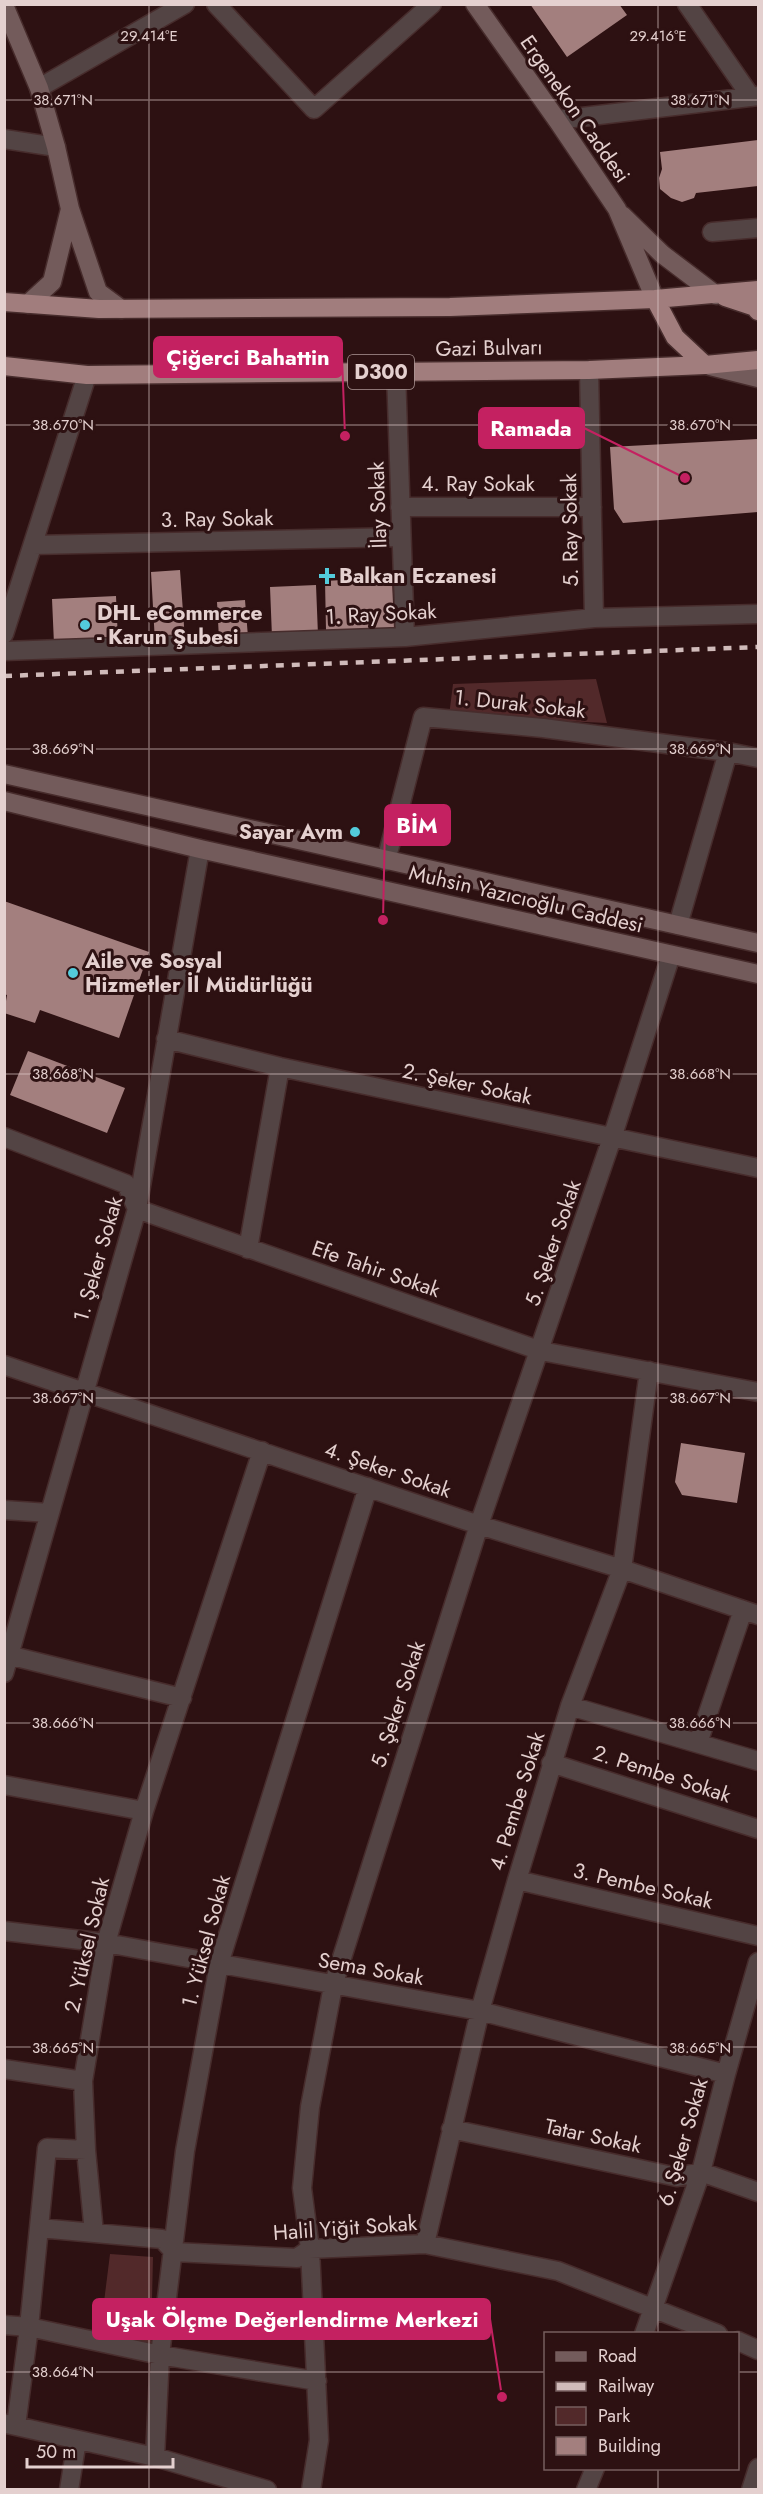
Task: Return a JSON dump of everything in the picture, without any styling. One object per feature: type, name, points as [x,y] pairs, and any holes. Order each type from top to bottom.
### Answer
[{"type":"highway","name":"Gazi Bulvarı","points":[[4,302],[121,309],[450,307],[655,299],[759,290]]},
{"type":"highway","points":[[716,295],[755,307],[759,311]]},
{"type":"highway","points":[[655,299],[675,337],[705,365]]},
{"type":"highway","name":"Gazi Bulvarı","points":[[4,366],[87,375],[589,370],[758,364]]},
{"type":"street","points":[[39,88],[186,4]]},
{"type":"street","points":[[216,4],[314,109],[432,4]]},
{"type":"street","name":"Ergenekon Caddesi","points":[[475,4],[617,209]]},
{"type":"street","points":[[557,120],[755,97],[687,4]]},
{"type":"street","points":[[4,5],[39,88],[56,147],[70,209],[98,292],[121,309]]},
{"type":"street","points":[[4,140],[56,147]]},
{"type":"street","points":[[28,304],[52,282],[70,209]]},
{"type":"street","points":[[617,209],[662,254],[716,295]]},
{"type":"street","points":[[617,209],[655,299]]},
{"type":"street","points":[[712,232],[759,228]]},
{"type":"street","name":"5. Ray Sokak","points":[[589,370],[594,618]]},
{"type":"street","name":"İlay Sokak","points":[[396,372],[405,637]]},
{"type":"street","points":[[4,634],[87,375]]},
{"type":"street","name":"4. Ray Sokak","points":[[400,507],[592,507]]},
{"type":"street","name":"3. Ray Sokak","points":[[33,545],[402,537]]},
{"type":"street","name":"1. Ray Sokak","points":[[4,651],[405,637],[594,618],[759,614]]},
{"type":"street","name":"1. Durak Sokak","points":[[386,861],[423,717],[543,728],[759,758]]},
{"type":"street","points":[[678,925],[728,752]]},
{"type":"street","name":"Muhsin Yazıcıoğlu Caddesi","points":[[4,774],[759,943]]},
{"type":"street","name":"Muhsin Yazıcıoğlu Caddesi","points":[[4,801],[200,849],[759,974]]},
{"type":"street","name":"1. Şeker Sokak","points":[[4,1673],[137,1209],[200,849]]},
{"type":"street","name":"5. Şeker Sokak","points":[[311,2490],[319,2440],[310,2249],[302,2188],[310,2107],[333,1986],[479,1525],[541,1351],[671,955]]},
{"type":"street","name":"2. Şeker Sokak","points":[[166,1039],[280,1067],[759,1168]]},
{"type":"street","points":[[248,1249],[280,1067]]},
{"type":"street","points":[[4,1137],[126,1184],[137,1209]]},
{"type":"street","name":"Efe Tahir Sokak","points":[[137,1209],[541,1351],[759,1392]]},
{"type":"street","name":"4. Şeker Sokak","points":[[4,1365],[84,1390],[479,1525],[751,1612]]},
{"type":"street","name":"4. Pembe Sokak","points":[[425,2244],[480,2011],[551,1763],[622,1569],[649,1371]]},
{"type":"street","name":"2. Yüksel Sokak","points":[[94,2233],[86,2150],[83,2081],[106,1943],[144,1811],[262,1451]]},
{"type":"street","name":"1. Yüksel Sokak","points":[[155,2457],[160,2355],[185,2151],[219,1964],[368,1486]]},
{"type":"street","points":[[4,1510],[49,1513]]},
{"type":"street","points":[[698,1743],[751,1612]]},
{"type":"street","points":[[8,1654],[182,1698]]},
{"type":"street","points":[[570,1706],[759,1761]]},
{"type":"street","name":"2. Pembe Sokak","points":[[551,1763],[759,1829]]},
{"type":"street","points":[[4,1785],[144,1811]]},
{"type":"street","name":"3. Pembe Sokak","points":[[517,1880],[759,1936]]},
{"type":"street","name":"Sema Sokak","points":[[4,1931],[106,1943],[480,2011],[726,2074]]},
{"type":"street","name":"6. Şeker Sokak","points":[[645,2332],[701,2172],[726,2074],[756,1981],[759,1962]]},
{"type":"street","points":[[4,2069],[83,2081]]},
{"type":"street","name":"Tatar Sokak","points":[[451,2129],[677,2177],[701,2172],[759,2192]]},
{"type":"street","points":[[86,2150],[47,2148],[29,2327],[10,2425],[155,2457],[267,2490]]},
{"type":"street","name":"Halil Yiğit Sokak","points":[[39,2228],[162,2239],[174,2252],[297,2258],[310,2249],[425,2244],[558,2271],[713,2332]]},
{"type":"street","points":[[4,2325],[29,2327],[160,2355],[317,2380]]},
{"type":"street","points":[[739,2341],[759,2350]]},
{"type":"street","points":[[69,2490],[77,2440]]},
{"type":"street","points":[[751,2490],[759,2468]]},
{"type":"street","points":[[586,2490],[595,2470]]},
{"type":"green space","points":[[596,679],[607,723],[449,716],[453,684]]},
{"type":"green space","points":[[110,2254],[153,2257],[151,2343],[100,2334]]},
{"type":"building","points":[[530,4],[619,4],[627,15],[567,57]]},
{"type":"building","points":[[758,140],[758,186],[696,193],[694,198],[682,202],[671,198],[660,189],[659,178],[662,169],[660,152]]},
{"type":"building","points":[[758,439],[758,512],[623,523],[614,509],[610,447]]},
{"type":"building","points":[[180,570],[185,640],[155,642],[151,572]]},
{"type":"building","points":[[380,572],[380,579],[392,578],[394,629],[326,630],[325,581],[342,580],[341,573]]},
{"type":"building","points":[[316,585],[318,635],[272,637],[270,587]]},
{"type":"building","points":[[116,596],[118,641],[54,644],[52,599]]},
{"type":"building","points":[[245,600],[248,637],[219,639],[217,602]]},
{"type":"building","name":"Aile ve Sosyal Hizmetler İl Müdürlüğü","points":[[4,901],[149,952],[119,1038],[40,1010],[35,1023],[4,1013],[7,995],[4,994]]},
{"type":"building","points":[[28,1051],[125,1088],[107,1133],[10,1095]]},
{"type":"building","points":[[681,1443],[745,1453],[737,1503],[682,1495],[675,1482]]},
{"type":"railway","points":[[4,676],[758,647]]},
{"type":"place","name":"Çiğerci Bahattin","points":[[345,436]]},
{"type":"place","name":"Ramada","points":[[685,478]]},
{"type":"place","name":"Balkan Eczanesi","points":[[327,576]]},
{"type":"place","name":"DHL eCommerce - Karun Şubesi","points":[[85,625]]},
{"type":"place","name":"Sayar Avm","points":[[355,832]]},
{"type":"place","name":"BİM","points":[[383,920]]},
{"type":"place","name":"Aile ve Sosyal Hizmetler İl Müdürlüğü","points":[[73,973]]},
{"type":"place","name":"Uşak Ölçme Değerlendirme Merkezi","points":[[502,2397]]}]
